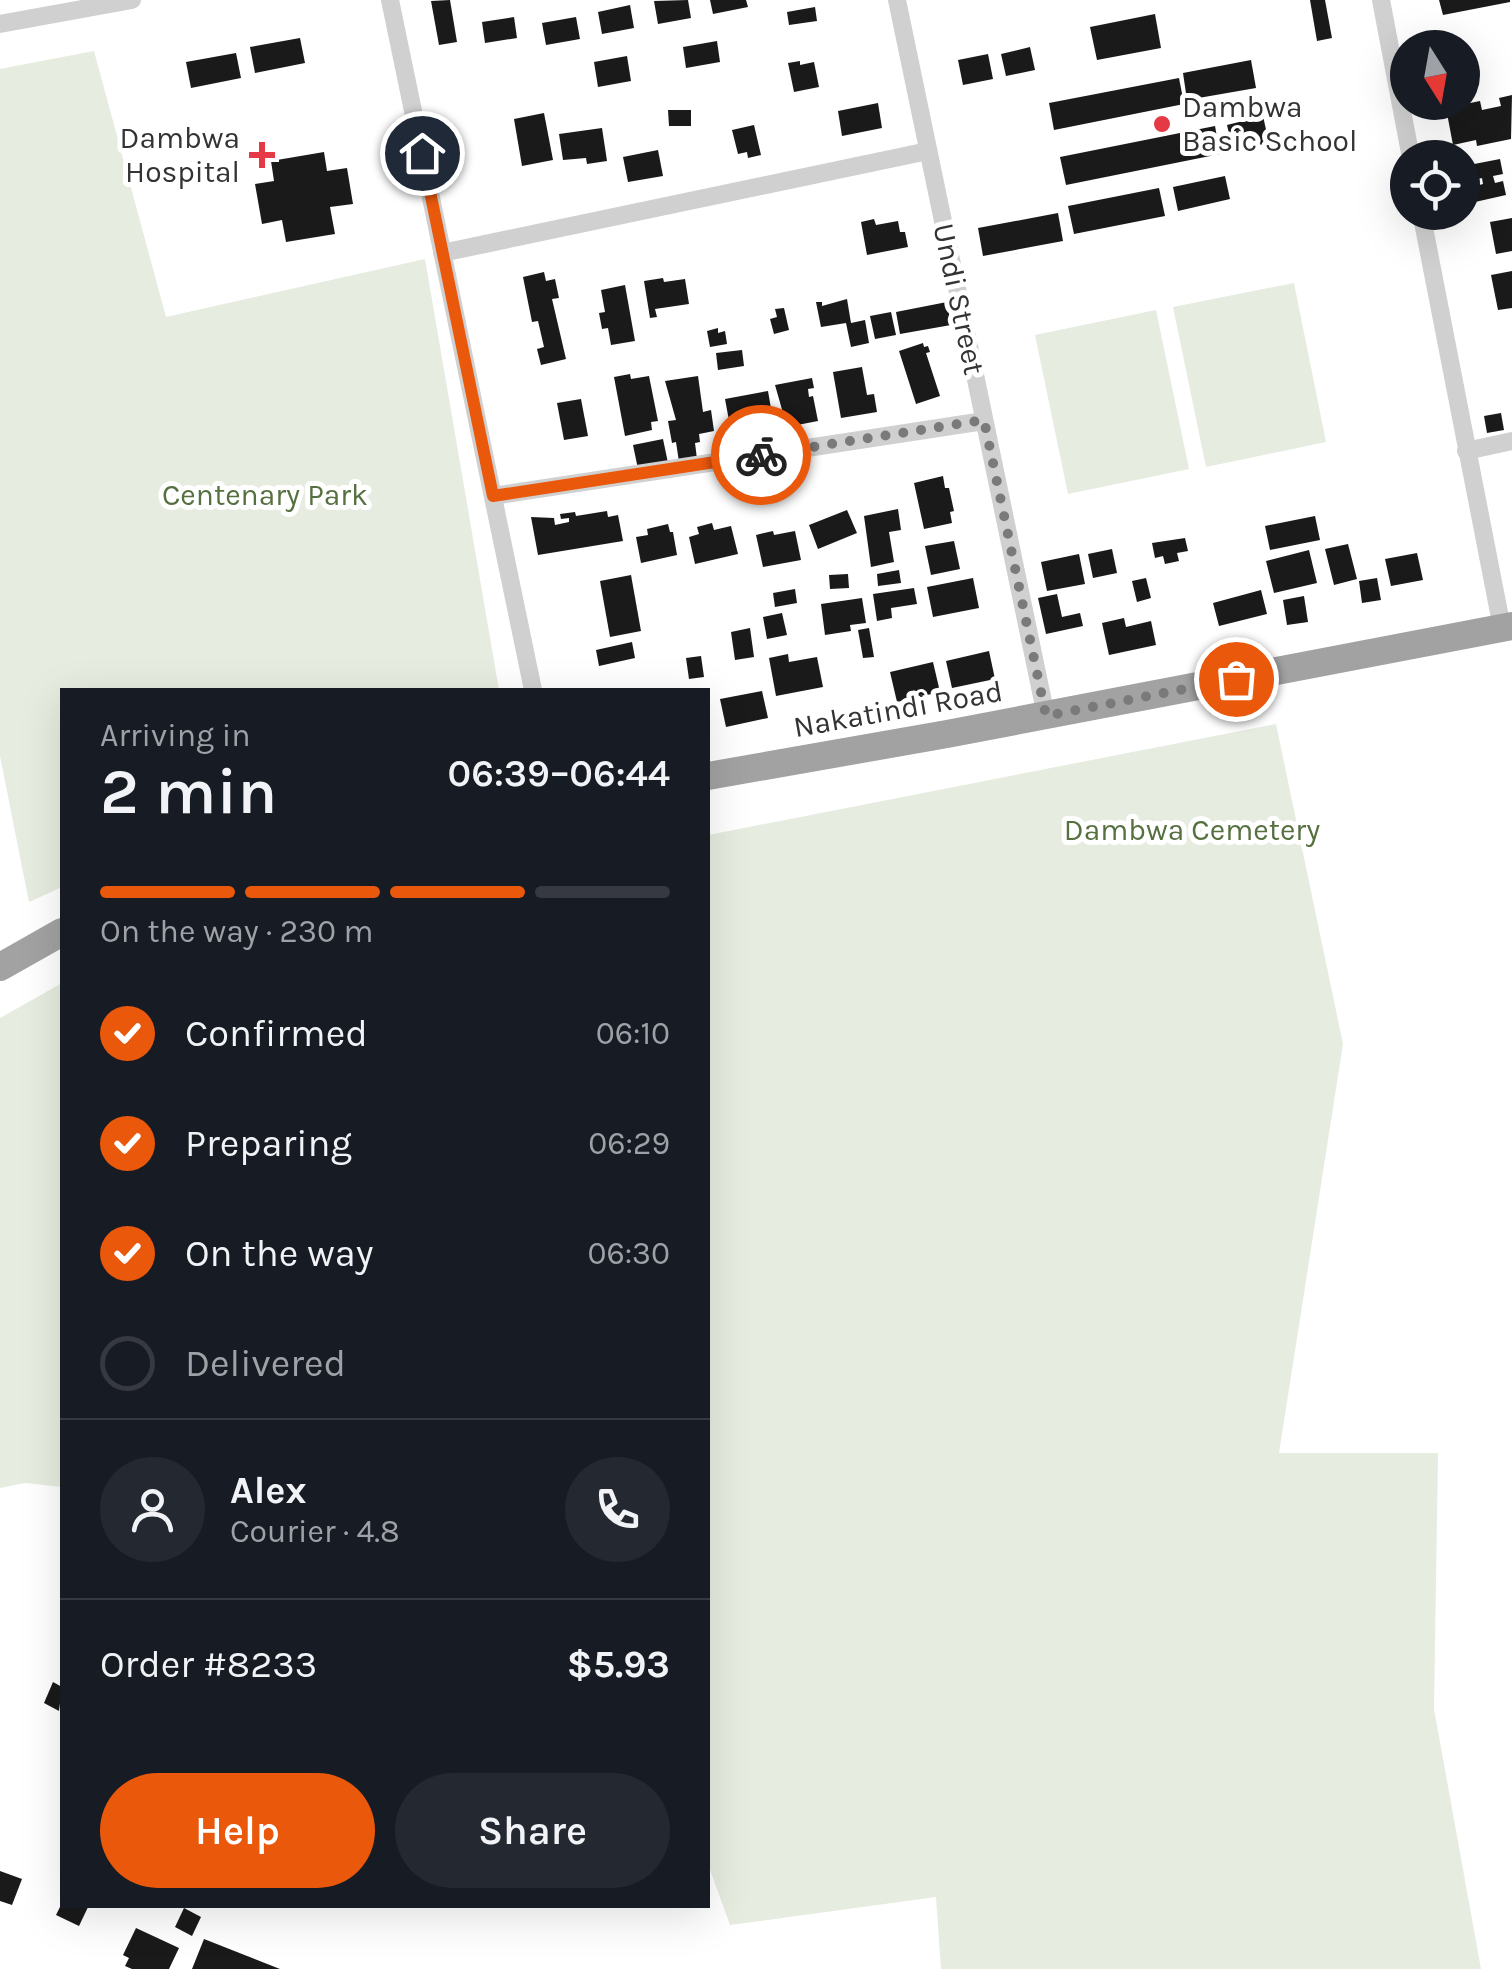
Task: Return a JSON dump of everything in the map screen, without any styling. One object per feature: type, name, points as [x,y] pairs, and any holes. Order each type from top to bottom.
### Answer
[{"type":"highway","name":"Nakatindi Road","points":[[710,776],[1046,716],[1507,626]]},
{"type":"highway","points":[[0,967],[60,933]]},
{"type":"street","points":[[0,24],[132,0]]},
{"type":"street","points":[[390,0],[533,688]]},
{"type":"street","name":"Undi Street","points":[[897,0],[1046,716]]},
{"type":"street","points":[[1382,0],[1408,140]]},
{"type":"street","points":[[442,252],[928,151]]},
{"type":"street","points":[[1424,230],[1466,451],[1507,626]]},
{"type":"street","points":[[493,496],[984,420]]},
{"type":"street","points":[[1466,451],[1512,441]]},
{"type":"green space","name":"Centenary Park","points":[[94,51],[166,317],[425,259],[499,688],[60,688],[60,888],[29,902],[0,756],[0,69]]},
{"type":"green space","points":[[1294,283],[1326,442],[1206,467],[1173,307]]},
{"type":"green space","points":[[1156,310],[1189,469],[1068,494],[1035,335]]},
{"type":"green space","name":"Dambwa Cemetery","points":[[1276,724],[1343,1044],[1279,1453],[1438,1453],[1434,1709],[1481,1969],[941,1969],[936,1897],[730,1925],[710,1870],[710,835]]},
{"type":"green space","points":[[60,984],[60,1487],[25,1483],[0,1488],[0,1018]]},
{"type":"building","points":[[450,0],[457,42],[439,45],[431,1]]},
{"type":"building","points":[[688,0],[691,18],[658,24],[654,1]]},
{"type":"building","points":[[710,0],[746,0],[748,7],[713,14]]},
{"type":"building","points":[[1310,0],[1325,0],[1332,38],[1317,41]]},
{"type":"building","points":[[1439,0],[1510,0],[1510,2],[1443,15]]},
{"type":"building","points":[[630,5],[634,28],[602,34],[598,12]]},
{"type":"building","points":[[815,7],[817,21],[789,25],[787,12]]},
{"type":"building","points":[[1155,14],[1161,48],[1097,60],[1090,27]]},
{"type":"building","points":[[514,17],[517,38],[485,43],[482,22]]},
{"type":"building","points":[[576,17],[580,39],[546,45],[542,23]]},
{"type":"building","points":[[300,38],[305,63],[255,73],[250,47]]},
{"type":"building","points":[[717,41],[720,62],[686,68],[683,47]]},
{"type":"building","points":[[1030,47],[1035,70],[1006,76],[1001,54]]},
{"type":"building","points":[[236,53],[241,78],[191,88],[186,62]]},
{"type":"building","points":[[988,54],[993,79],[963,85],[958,60]]},
{"type":"building","points":[[627,56],[631,81],[598,87],[594,62]]},
{"type":"building","points":[[1251,60],[1256,88],[1187,100],[1183,73]]},
{"type":"building","points":[[800,61],[800,65],[814,62],[819,87],[794,92],[788,63]]},
{"type":"building","points":[[1179,78],[1184,104],[1054,130],[1049,103]]},
{"type":"building","points":[[1512,95],[1511,139],[1480,145],[1480,140],[1452,140],[1448,120],[1480,120],[1480,101],[1482,110],[1501,106],[1499,98]]},
{"type":"building","points":[[878,103],[882,128],[842,136],[838,111]]},
{"type":"building","points":[[668,110],[691,110],[691,126],[669,126]]},
{"type":"building","points":[[544,113],[553,160],[522,166],[514,119]]},
{"type":"building","points":[[1263,116],[1269,143],[1233,151],[1227,125]]},
{"type":"building","points":[[754,125],[761,155],[748,158],[747,152],[738,154],[732,130]]},
{"type":"building","points":[[1215,126],[1220,154],[1066,185],[1060,157]]},
{"type":"building","points":[[602,128],[607,161],[587,164],[586,158],[563,160],[559,134]]},
{"type":"building","points":[[658,150],[663,176],[628,182],[623,157]]},
{"type":"building","points":[[324,152],[327,171],[347,168],[353,204],[330,207],[335,234],[286,242],[282,220],[262,224],[255,184],[274,181],[271,161]]},
{"type":"building","points":[[1500,159],[1503,174],[1493,176],[1495,183],[1503,181],[1506,195],[1480,201],[1480,163]]},
{"type":"building","points":[[1225,176],[1230,199],[1178,211],[1173,187]]},
{"type":"building","points":[[1159,188],[1165,216],[1074,234],[1068,206]]},
{"type":"building","points":[[1058,213],[1063,241],[983,256],[978,228]]},
{"type":"building","points":[[1512,218],[1512,251],[1496,254],[1490,222]]},
{"type":"building","points":[[874,219],[876,225],[898,221],[908,247],[867,255],[861,222]]},
{"type":"building","points":[[1512,271],[1512,308],[1498,310],[1491,275]]},
{"type":"building","points":[[544,272],[546,281],[555,279],[559,298],[552,299],[566,359],[541,365],[537,349],[544,347],[538,321],[532,322],[523,277]]},
{"type":"building","points":[[663,278],[664,282],[685,279],[689,304],[655,309],[657,317],[650,318],[644,281]]},
{"type":"building","points":[[625,285],[635,341],[611,345],[608,328],[602,329],[599,313],[605,312],[601,290]]},
{"type":"building","points":[[847,299],[851,323],[865,320],[869,343],[851,347],[846,323],[821,327],[816,302],[822,302],[822,306]]},
{"type":"building","points":[[947,302],[951,325],[900,334],[896,312]]},
{"type":"building","points":[[784,308],[789,330],[774,334],[770,319],[777,317],[775,309]]},
{"type":"building","points":[[891,312],[896,335],[875,339],[870,316]]},
{"type":"building","points":[[718,328],[718,333],[725,331],[727,344],[710,347],[707,331]]},
{"type":"building","points":[[923,343],[930,352],[926,353],[940,396],[916,404],[899,351]]},
{"type":"building","points":[[742,350],[744,366],[718,370],[716,353]]},
{"type":"building","points":[[862,367],[867,395],[874,394],[877,412],[841,418],[833,372]]},
{"type":"building","points":[[630,374],[631,379],[649,376],[658,421],[651,422],[652,430],[625,436],[614,377]]},
{"type":"building","points":[[698,376],[703,412],[711,410],[714,431],[699,434],[700,442],[695,443],[697,459],[679,462],[668,421],[676,420],[665,381]]},
{"type":"building","points":[[812,378],[814,388],[808,389],[809,397],[813,396],[818,421],[787,427],[775,385]]},
{"type":"building","points":[[768,391],[774,426],[750,431],[751,439],[733,442],[725,399]]},
{"type":"building","points":[[581,399],[588,436],[564,440],[557,403]]},
{"type":"building","points":[[1501,413],[1504,430],[1487,433],[1484,416]]},
{"type":"building","points":[[663,439],[668,463],[638,469],[633,445]]},
{"type":"building","points":[[943,476],[954,511],[950,512],[952,523],[924,529],[914,483]]},
{"type":"building","points":[[898,509],[901,530],[889,532],[894,562],[871,567],[864,516]]},
{"type":"building","points":[[847,510],[857,533],[818,549],[809,525]]},
{"type":"building","points":[[607,511],[608,517],[618,515],[623,541],[538,555],[531,517],[554,518],[555,525],[569,522],[569,518],[561,519],[560,514],[575,512],[576,516]]},
{"type":"building","points":[[1315,516],[1320,540],[1270,550],[1265,526]]},
{"type":"building","points":[[712,523],[714,530],[731,526],[738,554],[695,564],[689,537],[699,534],[697,527]]},
{"type":"building","points":[[668,524],[677,555],[641,563],[636,537],[648,535],[647,529]]},
{"type":"building","points":[[773,531],[774,535],[795,531],[801,560],[763,567],[756,535]]},
{"type":"building","points":[[1185,538],[1188,551],[1177,553],[1179,561],[1165,564],[1163,556],[1155,558],[1152,543]]},
{"type":"building","points":[[954,541],[960,569],[931,575],[925,546]]},
{"type":"building","points":[[1348,544],[1357,579],[1334,585],[1325,549]]},
{"type":"building","points":[[1112,549],[1117,573],[1093,578],[1088,554]]},
{"type":"building","points":[[1309,550],[1317,583],[1274,593],[1266,561]]},
{"type":"building","points":[[1417,553],[1423,580],[1391,586],[1385,559]]},
{"type":"building","points":[[1079,554],[1085,584],[1047,591],[1041,562]]},
{"type":"building","points":[[899,570],[901,583],[878,586],[877,574]]},
{"type":"building","points":[[848,574],[849,588],[830,589],[829,575]]},
{"type":"building","points":[[631,575],[641,631],[610,637],[600,581]]},
{"type":"building","points":[[973,578],[979,608],[933,617],[927,587]]},
{"type":"building","points":[[1146,578],[1151,598],[1137,602],[1132,581]]},
{"type":"building","points":[[1377,578],[1381,600],[1362,603],[1359,581]]},
{"type":"building","points":[[914,588],[917,604],[891,608],[892,618],[877,621],[873,594]]},
{"type":"building","points":[[795,589],[797,603],[775,607],[773,593]]},
{"type":"building","points":[[1261,590],[1267,614],[1219,626],[1213,603]]},
{"type":"building","points":[[1057,594],[1062,617],[1080,613],[1083,626],[1046,634],[1038,598]]},
{"type":"building","points":[[1304,596],[1308,622],[1287,625],[1283,600]]},
{"type":"building","points":[[862,598],[866,623],[850,625],[851,631],[825,635],[821,604]]},
{"type":"building","points":[[782,613],[787,635],[767,639],[763,617]]},
{"type":"building","points":[[1124,618],[1126,627],[1151,621],[1156,645],[1109,655],[1102,623]]},
{"type":"building","points":[[750,628],[754,657],[735,660],[731,632]]},
{"type":"building","points":[[869,628],[874,657],[863,658],[858,630]]},
{"type":"building","points":[[632,642],[635,658],[599,666],[596,650]]},
{"type":"building","points":[[989,651],[995,679],[952,688],[946,661]]},
{"type":"building","points":[[788,654],[789,662],[817,657],[823,687],[776,696],[769,658]]},
{"type":"building","points":[[701,656],[704,677],[689,679],[686,658]]},
{"type":"building","points":[[933,662],[940,692],[897,702],[890,672]]},
{"type":"building","points":[[762,691],[768,718],[726,727],[720,699]]},
{"type":"building","points":[[53,1682],[60,1686],[59,1711],[44,1703]]},
{"type":"building","points":[[0,1871],[22,1879],[12,1905],[0,1901]]},
{"type":"building","points":[[60,1907],[88,1908],[79,1926],[56,1915]]},
{"type":"building","points":[[184,1908],[201,1917],[192,1936],[175,1927]]},
{"type":"building","points":[[136,1928],[179,1948],[169,1969],[125,1966],[129,1958],[123,1955]]},
{"type":"building","points":[[204,1939],[280,1969],[192,1969]]},
{"type":"way so far","points":[[761,455],[984,420],[1046,716],[1236,679]]},
{"type":"place","name":"Dambwa Basic School","points":[[1162,124]]},
{"type":"place","name":"Dambwa Hospital","points":[[262,155]]},
{"type":"route","points":[[422,153],[493,496],[761,455]]}]
